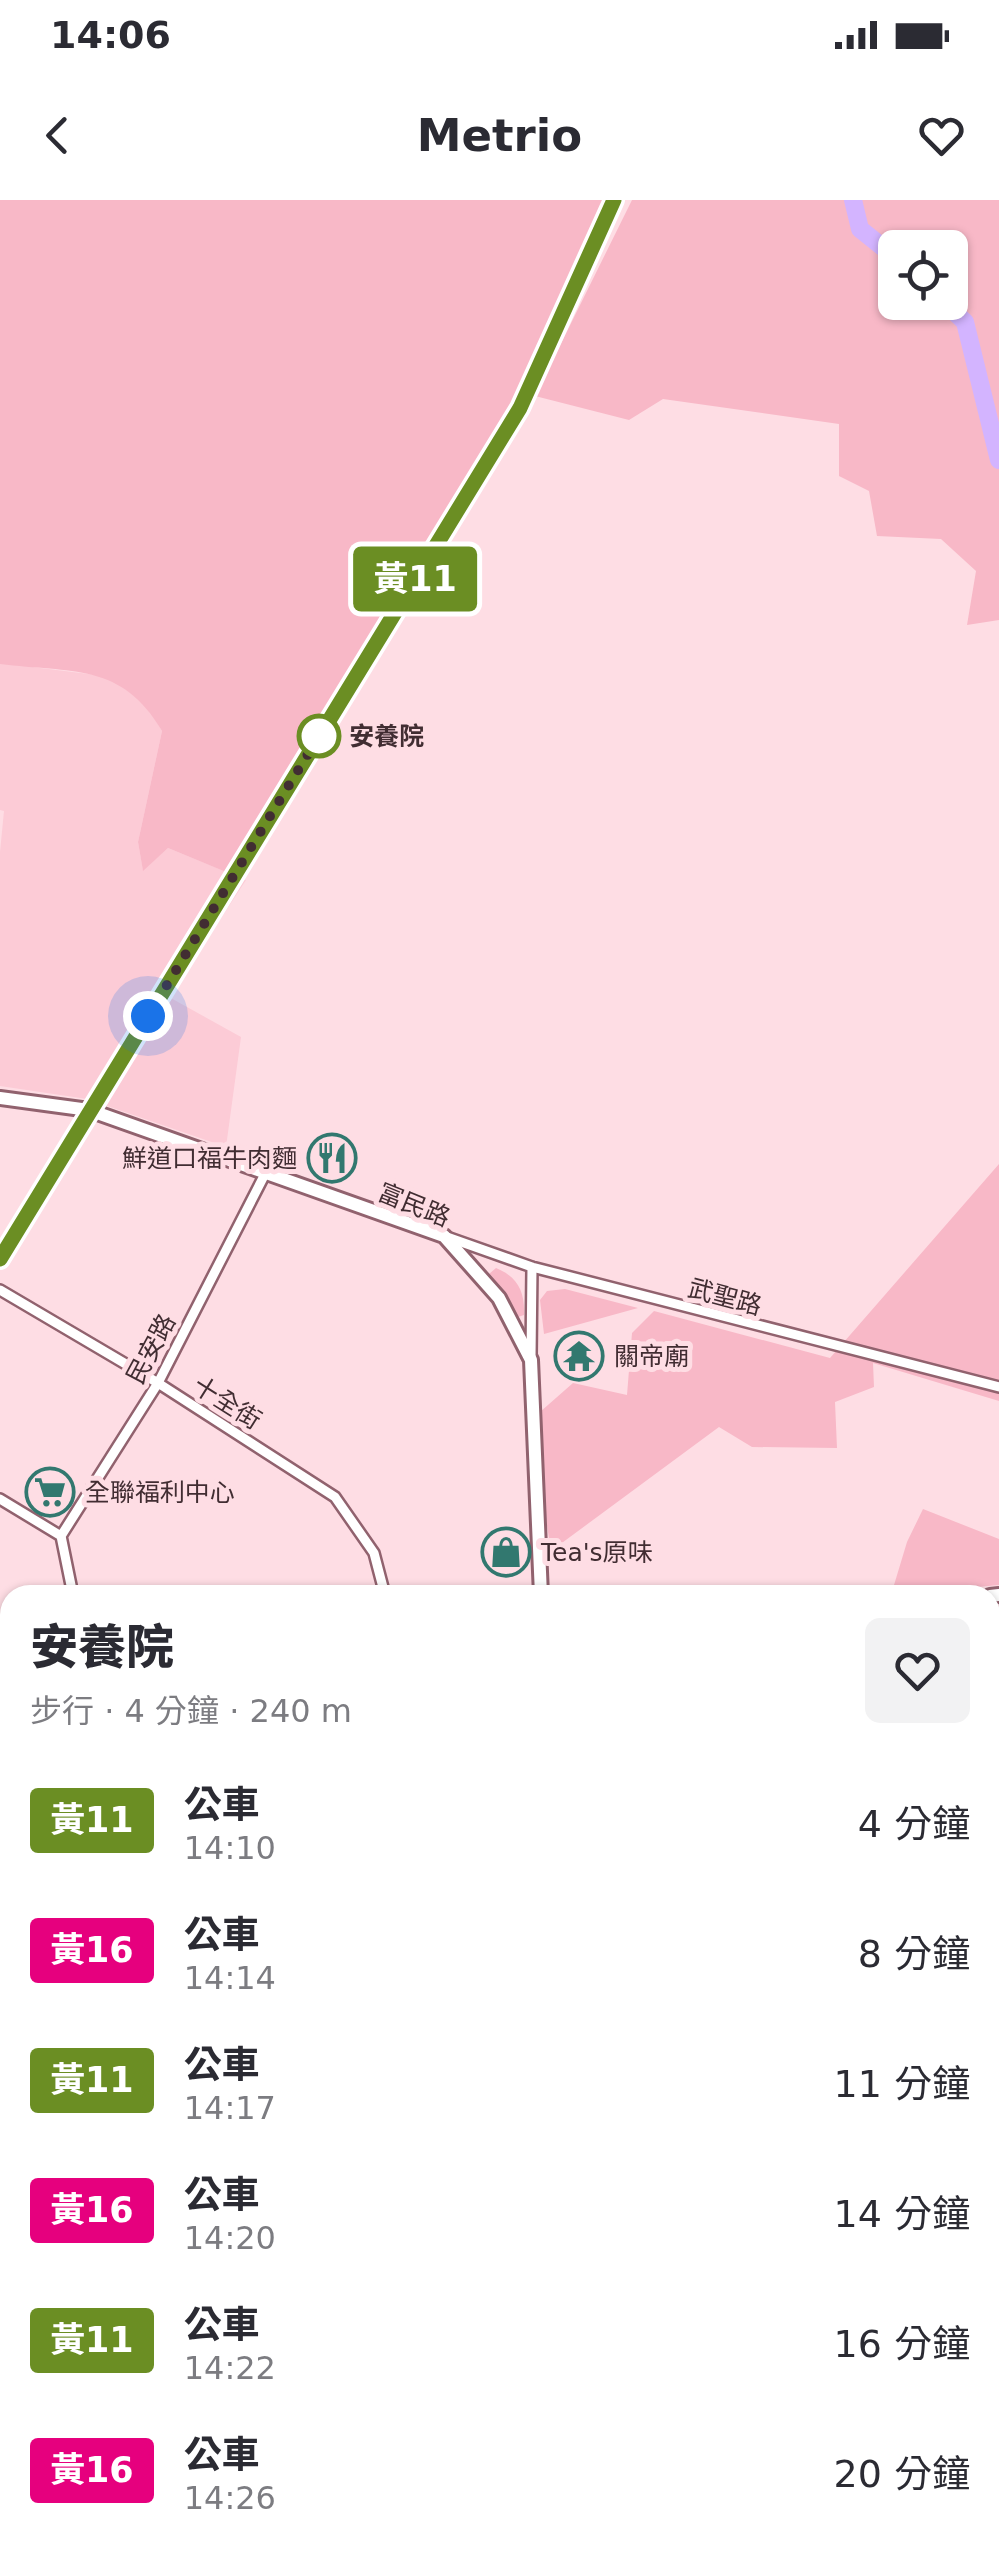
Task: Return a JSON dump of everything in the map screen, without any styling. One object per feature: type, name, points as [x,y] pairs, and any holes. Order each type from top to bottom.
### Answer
[{"type":"main road","points":[[0,1259],[520,408],[614,200]]},
{"type":"main road","name":"富民路","points":[[0,1098],[89,1110],[444,1236],[499,1298],[531,1360],[540,1585]]},
{"type":"street","name":"民安路","points":[[61,1536],[158,1383],[265,1174]]},
{"type":"street","name":"武聖路","points":[[444,1236],[532,1268],[999,1388]]},
{"type":"street","points":[[531,1360],[532,1268]]},
{"type":"street","name":"十全街","points":[[0,1290],[158,1383],[334,1496],[374,1553],[382,1585]]},
{"type":"street","points":[[0,1499],[61,1536],[71,1585]]},
{"type":"shaded area","points":[[0,200],[615,200],[518,401],[226,872],[168,848],[143,871],[138,842],[162,731],[130,693],[93,675],[0,664]]},
{"type":"shaded area","points":[[632,200],[999,200],[999,620],[967,625],[976,571],[941,539],[877,536],[869,491],[839,476],[839,424],[663,399],[629,420],[535,396]]},
{"type":"shaded area","points":[[0,663],[105,676],[144,701],[162,731],[138,842],[143,870],[168,848],[246,880],[169,997],[241,1037],[226,1147],[87,1099],[0,1086],[0,852],[4,811],[0,810]]},
{"type":"shaded area","points":[[999,1164],[999,1401],[873,1363],[874,1387],[835,1402],[837,1448],[752,1447],[719,1427],[551,1551],[538,1468],[540,1412],[573,1383],[627,1395],[632,1333],[654,1311],[830,1358]]},
{"type":"shaded area","points":[[496,1268],[519,1286],[524,1315],[518,1317],[489,1274]]},
{"type":"shaded area","points":[[565,1289],[638,1308],[544,1334],[540,1300],[547,1291]]},
{"type":"shaded area","points":[[923,1509],[999,1539],[999,1585],[894,1585],[907,1542]]},
{"type":"waterway","points":[[853,200],[860,229],[878,243]]},
{"type":"waterway","points":[[963,320],[999,460]]},
{"type":"bus line","name":"黃11","points":[[0,1259],[520,408],[614,200]]},
{"type":"place","name":"安養院","points":[[319,736]]},
{"type":"place","name":"鮮道口福牛肉麵","points":[[332,1158]]},
{"type":"place","name":"關帝廟","points":[[579,1356]]},
{"type":"place","name":"全聯福利中心","points":[[50,1492]]},
{"type":"place","name":"Tea's原味","points":[[506,1552]]},
{"type":"route","points":[[148,1016],[319,736]]}]
